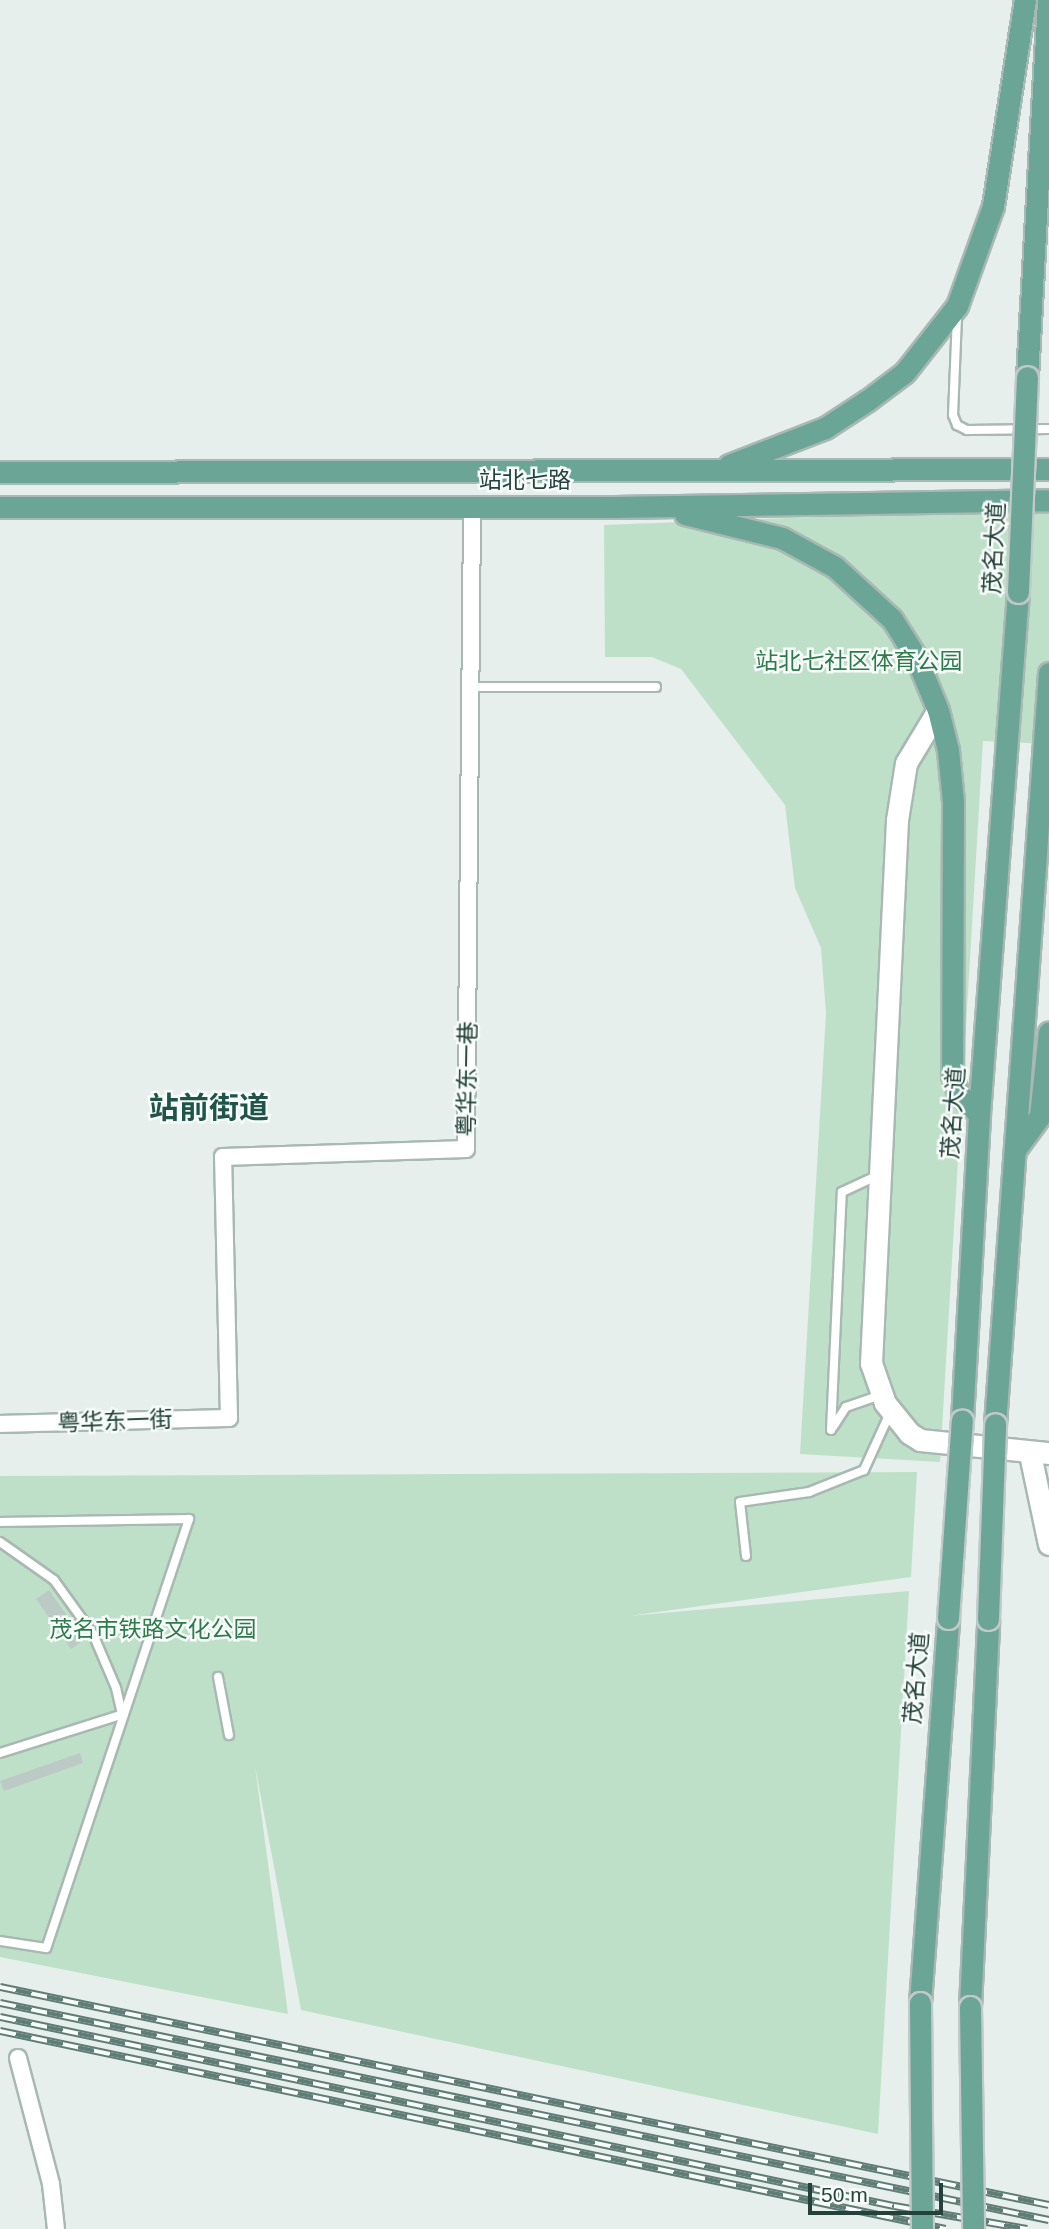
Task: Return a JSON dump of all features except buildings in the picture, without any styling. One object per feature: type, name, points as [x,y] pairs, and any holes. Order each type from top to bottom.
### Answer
[{"type":"main road","points":[[712,471],[825,428],[868,400],[905,372],[957,306],[993,206],[1025,0]]},
{"type":"main road","name":"茂名大道","points":[[922,2229],[920,2003],[962,1420],[979,1114],[1018,592],[1048,0]]},
{"type":"main road","name":"站北七路","points":[[0,472],[1049,469]]},
{"type":"main road","points":[[37,472],[37,507]]},
{"type":"main road","points":[[329,472],[329,507]]},
{"type":"main road","name":"站北七路","points":[[0,507],[614,507],[1049,500]]},
{"type":"main road","points":[[614,507],[666,511],[752,528],[835,567],[892,619],[916,657],[938,710],[948,750],[955,849],[952,1075],[958,1093],[979,1114]]},
{"type":"main road","points":[[973,2229],[970,2007],[995,1424],[1049,673]]},
{"type":"main road","points":[[1015,1150],[1040,1116],[1049,1032]]},
{"type":"street","name":"粤华东一巷","points":[[229,1418],[223,1157],[466,1149],[473,687],[472,507]]},
{"type":"street","points":[[938,710],[906,764],[897,820],[871,1352],[886,1403],[920,1440],[1039,1453],[1049,1544]]},
{"type":"street","name":"粤华东一街","points":[[0,1424],[229,1418]]},
{"type":"street","points":[[18,2058],[51,2184],[56,2229]]},
{"type":"lane","points":[[957,306],[953,406],[957,425],[967,430],[1049,429]]},
{"type":"lane","points":[[473,687],[656,687]]},
{"type":"lane","points":[[746,1556],[740,1502],[809,1492],[864,1470],[878,1447],[886,1403],[846,1407],[831,1430],[842,1192],[881,1174]]},
{"type":"lane","points":[[0,1522],[189,1519],[46,1948],[0,1941]]},
{"type":"lane","points":[[0,1542],[54,1580],[93,1634],[116,1688],[123,1714]]},
{"type":"lane","points":[[218,1677],[229,1735]]},
{"type":"lane","points":[[0,1753],[123,1714]]},
{"type":"green space","name":"站北七社区体育公园","points":[[991,510],[1049,511],[1049,744],[983,741],[940,1462],[800,1454],[826,1013],[821,948],[795,888],[785,805],[681,669],[652,657],[605,657],[604,525]]},
{"type":"green space","name":"茂名市铁路文化公园","points":[[917,1472],[911,1577],[629,1616],[909,1591],[878,2134],[301,2010],[255,1766],[288,2014],[0,1957],[0,1476]]},
{"type":"railway","points":[[0,1987],[1049,2205]]},
{"type":"railway","points":[[0,2003],[1049,2220]]},
{"type":"railway","points":[[0,2017],[894,2206],[1027,2229]]},
{"type":"railway","points":[[0,2031],[945,2229]]},
{"type":"district","name":"站前街道","points":[[209,1108]]}]
